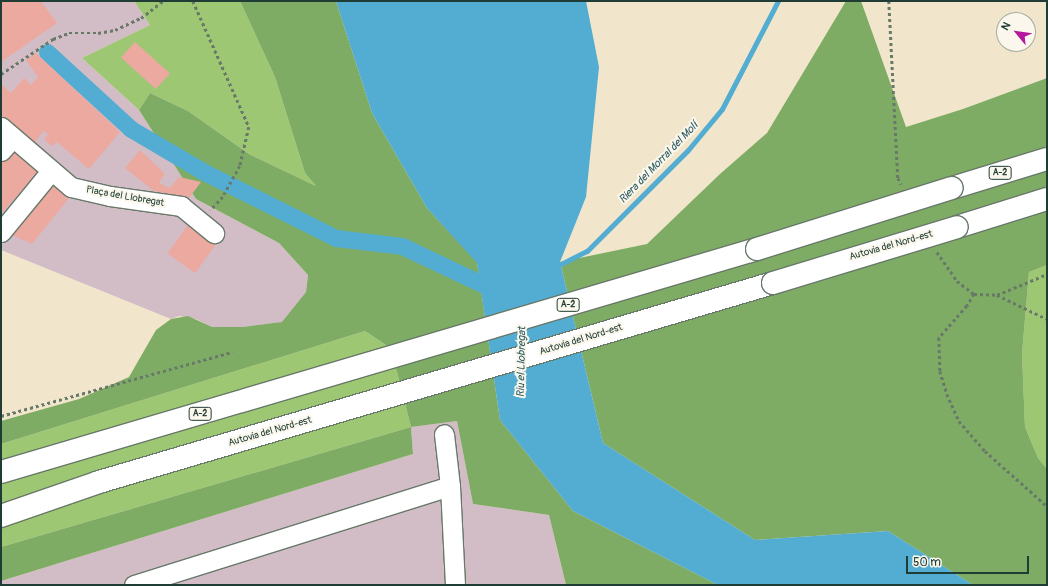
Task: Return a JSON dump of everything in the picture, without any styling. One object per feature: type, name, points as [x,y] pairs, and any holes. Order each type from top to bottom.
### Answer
[{"type":"highway","name":"A-2","points":[[1,472],[379,362],[1047,159]]},
{"type":"highway","name":"Autovia del Nord-est","points":[[1,516],[99,482],[386,398],[1047,200]]},
{"type":"street","name":"Plaça del Llobregat","points":[[5,139],[71,187],[110,196],[181,206],[214,233]]},
{"type":"street","points":[[1,232],[51,171]]},
{"type":"street","points":[[444,434],[450,486],[455,585]]},
{"type":"street","points":[[134,585],[450,486]]},
{"type":"path","points":[[1,74],[53,39],[69,33],[98,33],[115,30],[141,18],[163,1]]},
{"type":"path","points":[[193,1],[249,127],[240,166],[223,197]]},
{"type":"path","points":[[889,1],[898,178],[905,191]]},
{"type":"path","points":[[933,245],[957,281],[974,294],[997,295],[1047,319]]},
{"type":"path","points":[[997,295],[1047,274]]},
{"type":"path","points":[[974,294],[968,306],[939,338],[940,371],[947,394],[959,421],[985,451],[1047,506]]},
{"type":"path","points":[[1,416],[232,352]]},
{"type":"shaded area","points":[[1,1],[134,1],[150,25],[82,58],[139,110],[196,199],[279,243],[308,275],[306,292],[283,322],[243,327],[211,327],[196,319],[179,316],[171,319],[1,250]]},
{"type":"shaded area","points":[[457,421],[473,504],[549,515],[566,585],[1,585],[1,581],[413,454],[411,427]]},
{"type":"green space","points":[[134,1],[240,1],[275,77],[305,173],[316,186],[249,154],[188,111],[150,93],[139,110],[82,58],[150,25]]},
{"type":"green space","points":[[240,1],[336,1],[372,113],[427,208],[477,262],[500,420],[573,511],[718,585],[566,585],[549,515],[473,504],[457,421],[411,427],[397,372],[386,345],[365,331],[1,444],[1,421],[79,399],[129,377],[156,330],[171,319],[188,316],[212,327],[243,327],[282,322],[306,292],[308,275],[279,243],[196,199],[139,110],[150,93],[188,111],[249,154],[316,186],[305,173],[275,77]]},
{"type":"green space","points":[[846,1],[861,1],[906,127],[963,109],[1047,78],[1047,265],[1029,272],[1022,354],[1025,427],[1038,458],[1047,469],[1047,585],[973,585],[888,531],[755,540],[603,443],[560,262],[647,244],[720,174],[767,133]]},
{"type":"green space","points":[[1047,265],[1047,469],[1038,458],[1025,427],[1022,354],[1029,272]]},
{"type":"green space","points":[[365,331],[386,345],[397,372],[411,427],[1,547],[1,444]]},
{"type":"green space","points":[[411,427],[413,454],[1,581],[1,547]]},
{"type":"water","name":"Riu el Llobregat","points":[[336,1],[586,1],[599,67],[586,197],[560,262],[603,443],[755,540],[888,531],[973,585],[718,585],[573,511],[500,420],[477,263],[427,208],[372,113]]},
{"type":"building","points":[[1,1],[41,1],[57,23],[1,62]]},
{"type":"building","points":[[135,42],[170,73],[156,89],[121,58]]},
{"type":"building","points":[[36,53],[120,132],[89,169],[57,142],[52,146],[44,139],[48,134],[44,131],[33,144],[1,115],[1,84],[11,93],[24,78],[31,85],[38,77],[26,60]]},
{"type":"building","points":[[12,144],[41,168],[1,214],[1,156]]},
{"type":"building","points":[[140,150],[165,174],[159,183],[170,188],[179,177],[201,182],[189,198],[154,191],[125,168]]},
{"type":"building","points":[[49,176],[74,192],[32,244],[3,231]]},
{"type":"building","points":[[188,225],[216,245],[195,273],[167,253]]},
{"type":"waterway","name":"Riera del Morral del Molí","points":[[555,267],[587,251],[688,150],[722,109],[778,1]]},
{"type":"waterway","points":[[47,52],[131,129],[204,172],[336,238],[402,246],[501,293]]}]
